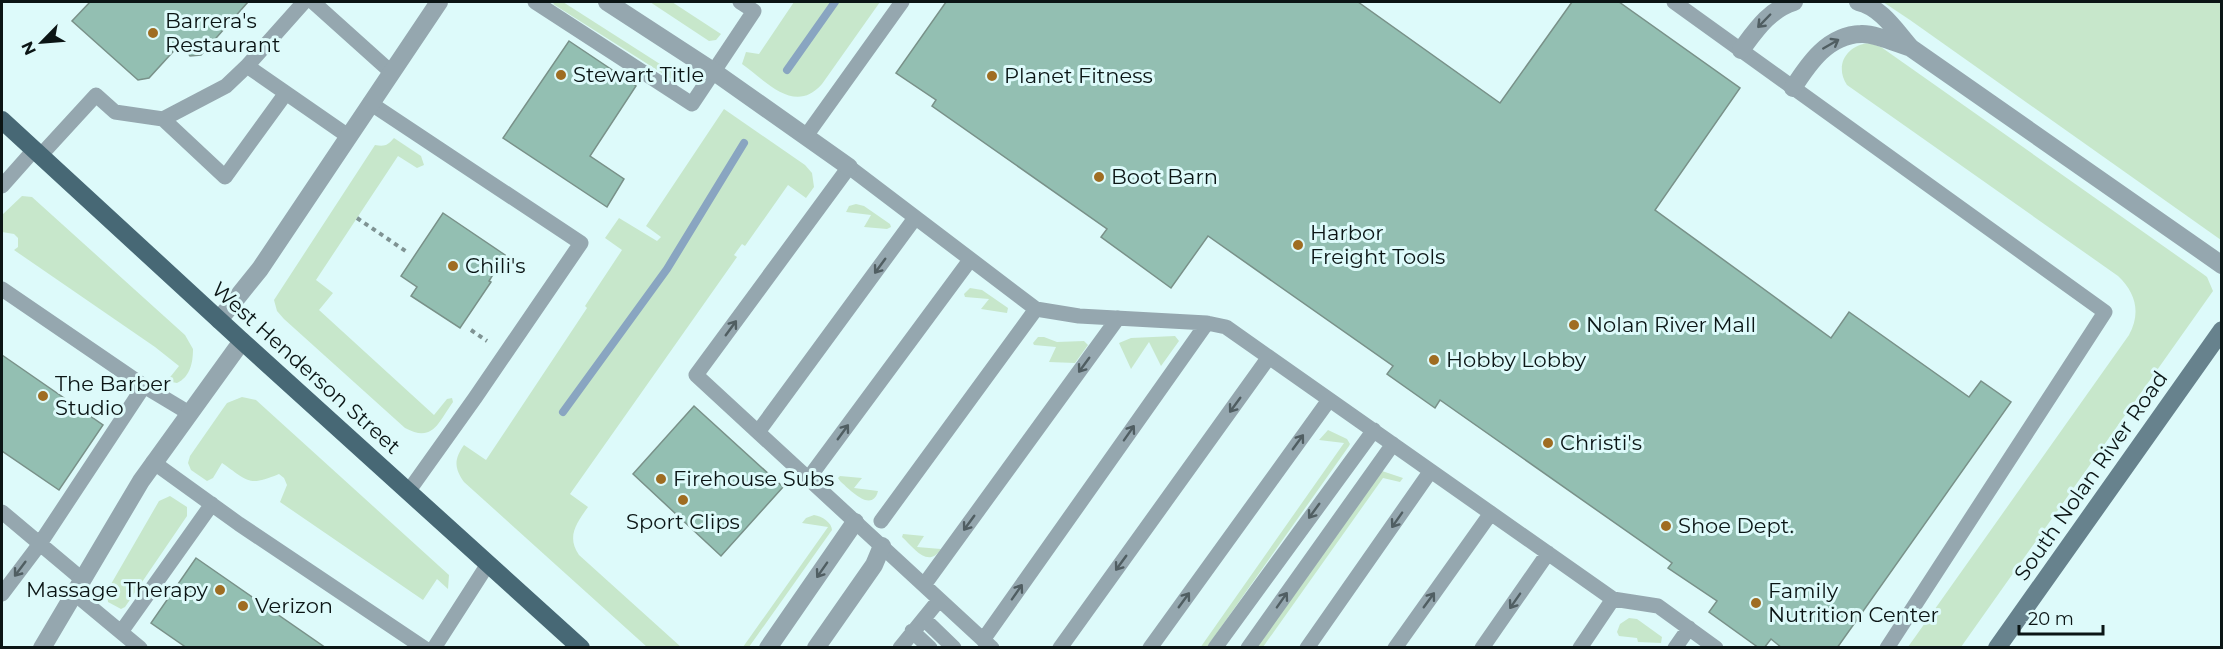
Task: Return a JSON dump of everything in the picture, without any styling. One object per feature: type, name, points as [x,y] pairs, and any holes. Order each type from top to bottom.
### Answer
[{"type":"main road","name":"West Henderson Street","points":[[2,120],[581,648]]},
{"type":"main road","name":"South Nolan River Road","points":[[1997,648],[2222,330]]},
{"type":"street","points":[[219,320],[260,269],[437,2]]},
{"type":"street","points":[[607,2],[713,71],[849,167]]},
{"type":"street","points":[[1741,50],[1762,21],[1782,6],[1794,2]]},
{"type":"street","points":[[1858,2],[1867,4],[1886,19],[1911,48],[2222,265]]},
{"type":"street","points":[[1793,88],[1809,63],[1824,48],[1845,37],[1862,33],[1911,48]]},
{"type":"street","points":[[42,648],[153,462],[242,341]]},
{"type":"street","points":[[768,648],[855,522]]},
{"type":"street","points":[[816,648],[874,565],[882,546]]},
{"type":"lane","points":[[163,119],[226,86],[304,2]]},
{"type":"lane","points":[[313,2],[391,72]]},
{"type":"lane","points":[[535,2],[692,104],[757,6],[740,2]]},
{"type":"lane","points":[[806,136],[902,2]]},
{"type":"lane","points":[[1674,2],[2105,312],[1887,648]]},
{"type":"lane","points":[[247,66],[348,136]]},
{"type":"lane","points":[[2,186],[96,95],[115,112],[163,119],[225,177],[286,93]]},
{"type":"lane","points":[[370,103],[581,243],[476,398],[408,492]]},
{"type":"lane","points":[[1207,323],[988,644],[696,375],[849,167],[1036,309],[1079,316],[1207,323],[1226,327],[1613,599],[1658,606],[1716,648]]},
{"type":"lane","points":[[758,432],[915,218]]},
{"type":"lane","points":[[808,479],[970,260]]},
{"type":"lane","points":[[2,289],[144,386],[189,412]]},
{"type":"lane","points":[[882,546],[881,521],[1036,309]]},
{"type":"lane","points":[[924,585],[1118,318]]},
{"type":"lane","points":[[1060,648],[1269,357]]},
{"type":"lane","points":[[2,594],[39,545],[144,386]]},
{"type":"lane","points":[[1150,648],[1329,400]]},
{"type":"lane","points":[[1215,648],[1374,430]]},
{"type":"lane","points":[[1248,648],[1393,444]]},
{"type":"lane","points":[[153,462],[424,648]]},
{"type":"lane","points":[[1307,648],[1430,472]]},
{"type":"lane","points":[[121,632],[212,504]]},
{"type":"lane","points":[[2,512],[39,545],[121,632],[140,648]]},
{"type":"lane","points":[[1395,648],[1491,513]]},
{"type":"lane","points":[[855,522],[881,521]]},
{"type":"lane","points":[[1482,648],[1548,554]]},
{"type":"lane","points":[[434,648],[488,564]]},
{"type":"lane","points":[[1580,648],[1613,599]]},
{"type":"lane","points":[[900,648],[939,600]]},
{"type":"lane","points":[[924,619],[954,648]]},
{"type":"lane","points":[[1675,648],[1689,628]]},
{"type":"lane","points":[[912,631],[930,648]]},
{"type":"path","points":[[357,218],[407,252]]},
{"type":"green space","points":[[563,2],[674,73],[677,77],[676,82],[553,4]]},
{"type":"green space","points":[[650,2],[672,2],[721,34],[716,40],[709,41]]},
{"type":"green space","points":[[794,2],[880,2],[822,84],[812,93],[802,96],[791,96],[781,92],[742,64],[746,52],[759,54]]},
{"type":"green space","points":[[1883,2],[2221,2],[2221,240],[1910,20]]},
{"type":"green space","points":[[1869,43],[1881,47],[2203,274],[2207,277],[2213,291],[1961,647],[1908,647],[2129,335],[2135,319],[2135,304],[2129,289],[2118,276],[1847,85],[1842,70],[1845,57],[1854,48]]},
{"type":"green space","points":[[724,109],[805,165],[812,173],[814,187],[806,198],[788,185],[745,246],[742,244],[734,255],[737,257],[570,494],[588,507],[574,530],[573,542],[579,555],[681,647],[647,647],[464,482],[456,463],[464,445],[486,460],[587,308],[585,306],[622,250],[605,238],[619,218],[657,241],[661,237],[646,226]]},
{"type":"green space","points":[[394,138],[421,156],[424,165],[417,168],[398,156],[316,280],[333,293],[319,310],[434,415],[447,399],[452,398],[453,402],[439,423],[429,432],[422,433],[405,428],[284,319],[277,311],[274,300],[375,145],[386,145]]},
{"type":"green space","points":[[22,196],[32,197],[185,335],[193,349],[193,354],[190,369],[185,377],[177,383],[167,381],[179,366],[14,250],[18,247],[18,238],[14,234],[2,232],[2,215]]},
{"type":"green space","points":[[856,204],[864,206],[891,227],[887,229],[864,227],[871,215],[846,212],[849,206]]},
{"type":"green space","points":[[970,288],[982,290],[1008,308],[1007,313],[981,309],[989,299],[965,297],[964,294]]},
{"type":"green space","points":[[1175,336],[1179,341],[1161,366],[1149,342],[1131,369],[1119,343],[1131,338]]},
{"type":"green space","points":[[1038,337],[1057,342],[1084,341],[1088,345],[1075,363],[1049,362],[1056,347],[1034,345]]},
{"type":"green space","points":[[242,397],[256,400],[449,575],[448,589],[437,579],[423,600],[280,502],[287,485],[279,474],[254,481],[243,478],[222,463],[213,478],[207,481],[191,470],[188,463],[190,456],[222,410],[227,403]]},
{"type":"green space","points":[[1328,430],[1347,439],[1349,446],[1207,647],[1200,648],[1344,443],[1319,440]]},
{"type":"green space","points":[[1382,471],[1403,478],[1400,482],[1383,478],[1263,647],[1256,648]]},
{"type":"green space","points":[[840,476],[862,478],[854,488],[878,491],[875,498],[866,500],[860,498],[840,481],[838,478]]},
{"type":"green space","points":[[170,496],[187,507],[187,516],[125,607],[121,609],[108,602],[107,591],[159,501]]},
{"type":"green space","points":[[814,515],[826,520],[832,530],[749,647],[743,647],[828,527],[802,523],[806,518]]},
{"type":"green space","points":[[903,534],[924,536],[917,547],[941,549],[936,555],[926,557],[902,537]]},
{"type":"green space","points":[[1629,618],[1637,619],[1662,637],[1661,643],[1638,642],[1637,638],[1619,636],[1617,632],[1620,624]]},
{"type":"building","name":"Barrera's Restaurant","points":[[90,2],[248,2],[201,55],[190,56],[181,43],[149,78],[138,80],[72,21]]},
{"type":"building","name":"Nolan River Mall","points":[[946,2],[1358,2],[1500,103],[1572,2],[1619,2],[1740,88],[1655,210],[1831,338],[1849,312],[1969,397],[1981,381],[2011,402],[1837,648],[1782,648],[1771,639],[1764,648],[1759,648],[1709,612],[1717,601],[1668,568],[1672,563],[1440,400],[1435,408],[1387,374],[1393,366],[1208,236],[1171,288],[1101,237],[1107,229],[932,106],[936,100],[896,73]]},
{"type":"building","points":[[569,41],[636,86],[590,156],[624,179],[607,207],[503,138]]},
{"type":"building","name":"Chili's","points":[[443,213],[505,255],[489,281],[491,282],[460,328],[411,296],[417,287],[401,276]]},
{"type":"building","points":[[2,355],[103,425],[59,490],[2,451]]},
{"type":"building","points":[[694,406],[783,487],[721,556],[633,474]]},
{"type":"building","points":[[196,558],[326,648],[187,648],[151,623]]},
{"type":"waterway","points":[[787,70],[835,2]]},
{"type":"waterway","points":[[563,412],[667,269],[744,143]]},
{"type":"place","name":"Barrera's Restaurant","points":[[153,33]]},
{"type":"place","name":"Stewart Title","points":[[561,75]]},
{"type":"place","name":"Planet Fitness","points":[[992,76]]},
{"type":"place","name":"Boot Barn","points":[[1099,177]]},
{"type":"place","name":"Harbor Freight Tools","points":[[1298,245]]},
{"type":"place","name":"Chili's","points":[[453,266]]},
{"type":"place","name":"Nolan River Mall","points":[[1574,325]]},
{"type":"place","name":"Hobby Lobby","points":[[1434,360]]},
{"type":"place","name":"The Barber Studio","points":[[43,396]]},
{"type":"place","name":"Christi's","points":[[1548,443]]},
{"type":"place","name":"Firehouse Subs","points":[[661,479]]},
{"type":"place","name":"Sport Clips","points":[[683,500]]},
{"type":"place","name":"Shoe Dept.","points":[[1666,526]]},
{"type":"place","name":"Massage Therapy","points":[[220,590]]},
{"type":"place","name":"Family Nutrition Center","points":[[1756,603]]},
{"type":"place","name":"Verizon","points":[[243,606]]}]
